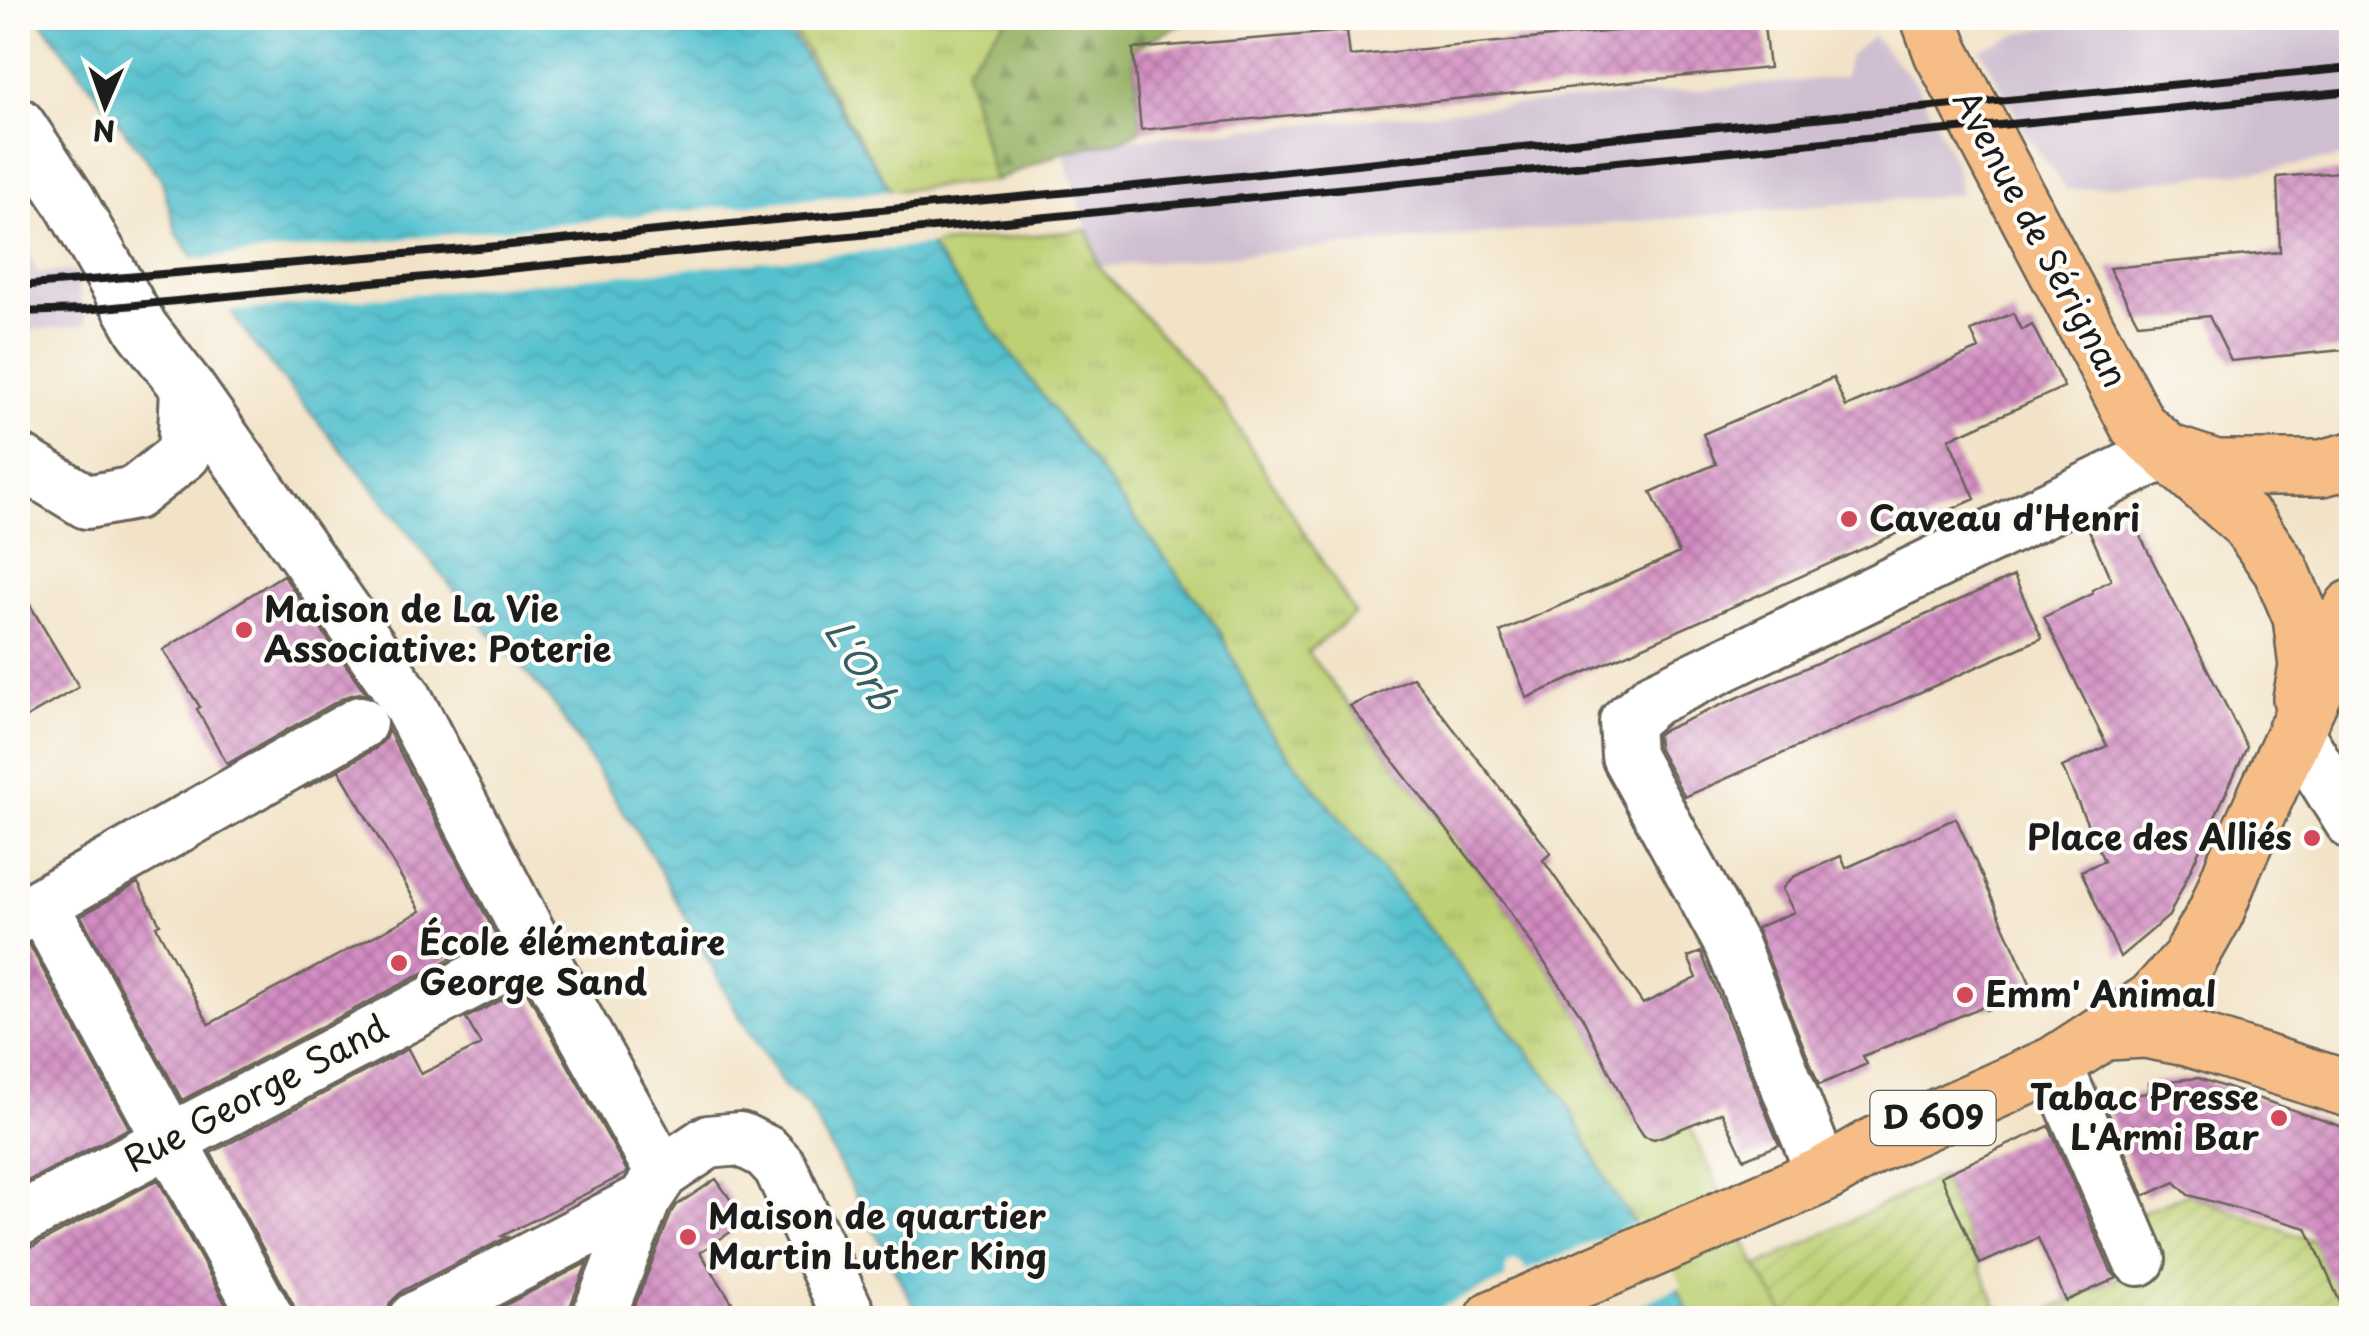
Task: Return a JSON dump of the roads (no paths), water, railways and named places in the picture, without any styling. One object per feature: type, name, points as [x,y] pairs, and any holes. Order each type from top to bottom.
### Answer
[{"type":"main road","name":"Avenue de Sérignan","points":[[1929,18],[1942,53],[2138,426],[2250,524],[2281,570],[2302,617],[2307,666],[2296,731]]},
{"type":"main road","points":[[2165,452],[2216,468],[2322,468],[2352,460]]},
{"type":"main road","points":[[2107,1032],[2153,1000],[2189,960],[2216,912],[2234,864],[2352,608]]},
{"type":"main road","points":[[2107,1032],[2145,1030],[2188,1038],[2352,1090]]},
{"type":"main road","name":"D 609","points":[[1494,1318],[1823,1175],[1876,1144],[2056,1064],[2107,1032]]},
{"type":"street","points":[[18,124],[69,200],[142,329],[405,697],[536,947],[653,1186],[598,1318]]},
{"type":"street","points":[[18,460],[87,502],[136,492],[184,454],[187,387]]},
{"type":"street","points":[[1823,1175],[1732,946],[1628,756],[1626,722],[1653,699],[2165,452]]},
{"type":"street","points":[[267,1318],[169,1139],[29,910],[360,723]]},
{"type":"street","points":[[2296,731],[2352,823]]},
{"type":"street","name":"Rue George Sand","points":[[18,1220],[496,970]]},
{"type":"street","points":[[2056,1064],[2139,1259]]},
{"type":"street","points":[[416,1318],[653,1186],[708,1142],[740,1139],[766,1152],[780,1167],[850,1318]]},
{"type":"water","name":"L'Orb","points":[[39,18],[772,18],[781,35],[790,32],[929,245],[1219,630],[1267,728],[1563,1096],[1612,1191],[1672,1276],[1691,1318],[920,1318],[808,1105],[786,1089],[735,1009],[653,857],[551,700],[477,619],[252,342],[177,234],[161,178]]},
{"type":"railway","points":[[18,286],[477,248],[2352,68]]},
{"type":"railway","points":[[18,312],[83,310],[2352,91]]},
{"type":"place","name":"Caveau d'Henri","points":[[1849,519]]},
{"type":"place","name":"Maison de La Vie Associative: Poterie","points":[[244,630]]},
{"type":"place","name":"Place des Alliés","points":[[2312,838]]},
{"type":"place","name":"École élémentaire George Sand","points":[[399,963]]},
{"type":"place","name":"Emm' Animal","points":[[1965,995]]},
{"type":"place","name":"Tabac Presse L'Armi Bar","points":[[2279,1118]]},
{"type":"place","name":"Maison de quartier Martin Luther King","points":[[688,1237]]}]
